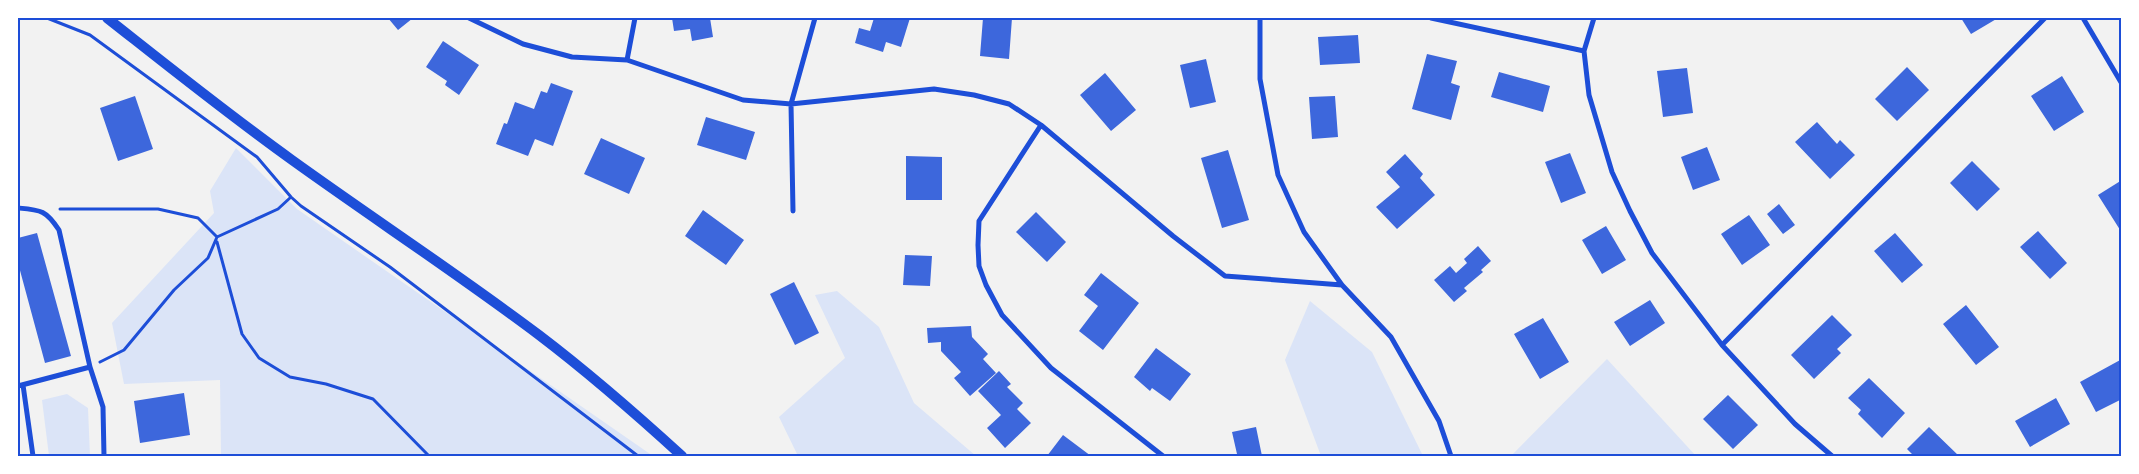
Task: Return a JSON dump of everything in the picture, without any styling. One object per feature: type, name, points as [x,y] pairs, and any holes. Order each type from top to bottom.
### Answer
[{"type":"main road","points":[[107,18],[194,87],[292,160],[464,279],[540,336],[617,397],[682,456]]},
{"type":"street","points":[[469,18],[523,44],[572,56],[627,60],[743,100],[791,104],[934,88],[1009,104],[1040,125],[1173,236],[1225,276],[1342,285]]},
{"type":"street","points":[[627,60],[635,18]]},
{"type":"street","points":[[793,211],[791,104],[816,18]]},
{"type":"street","points":[[1260,18],[1260,79],[1278,175],[1304,232],[1342,285],[1391,337],[1439,421],[1451,456]]},
{"type":"street","points":[[1431,18],[1584,51]]},
{"type":"street","points":[[1594,18],[1584,51],[1590,95],[1599,132],[1612,172],[1630,212],[1652,252],[1722,345],[1795,424],[1832,456]]},
{"type":"street","points":[[1722,345],[2045,18]]},
{"type":"street","points":[[2082,18],[2122,84]]},
{"type":"street","points":[[1040,125],[979,220],[979,266],[986,285],[1002,315],[1051,368],[1163,456]]},
{"type":"street","points":[[18,208],[36,209],[50,215],[59,230],[90,367],[103,407],[104,456]]},
{"type":"street","points":[[33,456],[20,385],[90,367]]},
{"type":"path","points":[[47,18],[90,35],[257,157],[291,197],[390,267],[638,456]]},
{"type":"path","points":[[217,237],[278,209],[291,197]]},
{"type":"path","points":[[36,209],[158,209],[198,218],[217,237],[242,334],[259,358],[290,377],[326,384],[373,399],[429,456]]},
{"type":"path","points":[[90,367],[124,350],[174,290],[208,258],[217,242]]},
{"type":"shaded area","points":[[236,148],[297,209],[653,456],[221,456],[220,380],[124,384],[112,323],[214,213],[210,191]]},
{"type":"shaded area","points":[[837,291],[879,327],[914,403],[976,456],[798,456],[779,417],[845,358],[815,295]]},
{"type":"shaded area","points":[[1310,301],[1372,352],[1423,456],[1321,456],[1285,360]]},
{"type":"shaded area","points":[[1607,359],[1696,456],[1511,456]]},
{"type":"shaded area","points":[[67,394],[88,408],[90,456],[49,456],[42,400]]},
{"type":"building","points":[[388,18],[413,18],[398,30]]},
{"type":"building","points":[[672,18],[710,18],[713,37],[692,41],[690,29],[674,31]]},
{"type":"building","points":[[874,18],[910,18],[901,47],[886,42],[883,52],[855,43],[859,28],[870,31]]},
{"type":"building","points":[[983,18],[1012,18],[1009,59],[980,56]]},
{"type":"building","points":[[1961,18],[1998,18],[1971,34]]},
{"type":"building","points":[[1358,35],[1360,63],[1320,65],[1318,37]]},
{"type":"building","points":[[443,41],[479,65],[459,95],[445,85],[447,81],[426,67]]},
{"type":"building","points":[[1427,54],[1457,61],[1451,83],[1460,86],[1451,120],[1412,109]]},
{"type":"building","points":[[1206,59],[1216,102],[1190,108],[1180,65]]},
{"type":"building","points":[[1907,67],[1929,90],[1897,121],[1875,99]]},
{"type":"building","points":[[1687,68],[1693,113],[1663,117],[1657,71]]},
{"type":"building","points":[[1499,72],[1550,86],[1543,112],[1491,97]]},
{"type":"building","points":[[1105,73],[1136,110],[1111,131],[1080,95]]},
{"type":"building","points":[[2062,76],[2084,112],[2054,131],[2031,96]]},
{"type":"building","points":[[551,83],[573,91],[553,146],[535,139],[528,156],[496,144],[504,123],[507,124],[515,102],[534,109],[541,91],[547,93]]},
{"type":"building","points":[[135,96],[153,149],[118,161],[100,108]]},
{"type":"building","points":[[1335,96],[1338,137],[1312,139],[1309,97]]},
{"type":"building","points":[[706,117],[755,132],[746,160],[697,145]]},
{"type":"building","points":[[1817,122],[1837,144],[1840,140],[1855,155],[1830,179],[1795,142]]},
{"type":"building","points":[[601,138],[645,158],[629,194],[584,174]]},
{"type":"building","points":[[1707,147],[1720,180],[1693,190],[1681,157]]},
{"type":"building","points":[[1228,150],[1249,220],[1222,228],[1201,158]]},
{"type":"building","points":[[1570,153],[1586,193],[1561,203],[1545,162]]},
{"type":"building","points":[[1405,154],[1423,174],[1420,178],[1435,195],[1397,229],[1376,207],[1400,187],[1386,172]]},
{"type":"building","points":[[906,156],[942,157],[942,200],[906,200]]},
{"type":"building","points":[[1972,161],[2000,189],[1977,211],[1950,183]]},
{"type":"building","points":[[2122,180],[2122,233],[2098,195]]},
{"type":"building","points":[[1779,204],[1795,225],[1783,234],[1767,214]]},
{"type":"building","points":[[703,210],[744,240],[726,265],[685,236]]},
{"type":"building","points":[[1036,212],[1066,242],[1047,262],[1016,232]]},
{"type":"building","points":[[1749,215],[1770,245],[1742,265],[1721,234]]},
{"type":"building","points":[[1606,226],[1626,260],[1602,274],[1582,240]]},
{"type":"building","points":[[2038,231],[2067,263],[2050,279],[2020,247]]},
{"type":"building","points":[[37,233],[71,356],[45,363],[18,263],[18,238]]},
{"type":"building","points":[[1895,233],[1923,265],[1902,283],[1874,251]]},
{"type":"building","points":[[1478,246],[1491,261],[1481,270],[1483,272],[1464,288],[1467,291],[1454,302],[1434,280],[1450,266],[1456,273],[1467,263],[1464,259]]},
{"type":"building","points":[[905,255],[932,256],[930,286],[903,285]]},
{"type":"building","points":[[1101,273],[1139,303],[1103,350],[1079,331],[1098,306],[1084,295]]},
{"type":"building","points":[[794,282],[819,333],[795,345],[770,294]]},
{"type":"building","points":[[1650,300],[1665,323],[1630,346],[1614,322]]},
{"type":"building","points":[[1966,305],[1999,347],[1976,365],[1943,324]]},
{"type":"building","points":[[1832,315],[1852,335],[1837,349],[1841,353],[1814,379],[1791,355]]},
{"type":"building","points":[[1543,318],[1569,362],[1540,379],[1514,334]]},
{"type":"building","points":[[971,326],[972,337],[988,354],[983,359],[996,373],[970,396],[954,378],[961,372],[941,351],[941,342],[928,343],[927,328]]},
{"type":"building","points":[[1156,348],[1191,374],[1170,401],[1152,388],[1150,391],[1134,377]]},
{"type":"building","points":[[2122,359],[2122,399],[2096,412],[2080,382]]},
{"type":"building","points":[[999,371],[1011,384],[1007,387],[1023,403],[1017,409],[1031,423],[1005,448],[987,428],[1001,415],[978,391]]},
{"type":"building","points":[[1869,378],[1905,413],[1882,438],[1858,414],[1861,410],[1848,398]]},
{"type":"building","points":[[184,393],[190,435],[140,443],[134,401]]},
{"type":"building","points":[[1728,395],[1758,425],[1733,449],[1703,419]]},
{"type":"building","points":[[2056,398],[2070,424],[2030,447],[2015,421]]},
{"type":"building","points":[[1256,427],[1262,456],[1232,456],[1237,454],[1232,432]]},
{"type":"building","points":[[1929,427],[1959,456],[1914,456],[1907,449]]},
{"type":"building","points":[[1063,435],[1091,456],[1047,456]]}]
